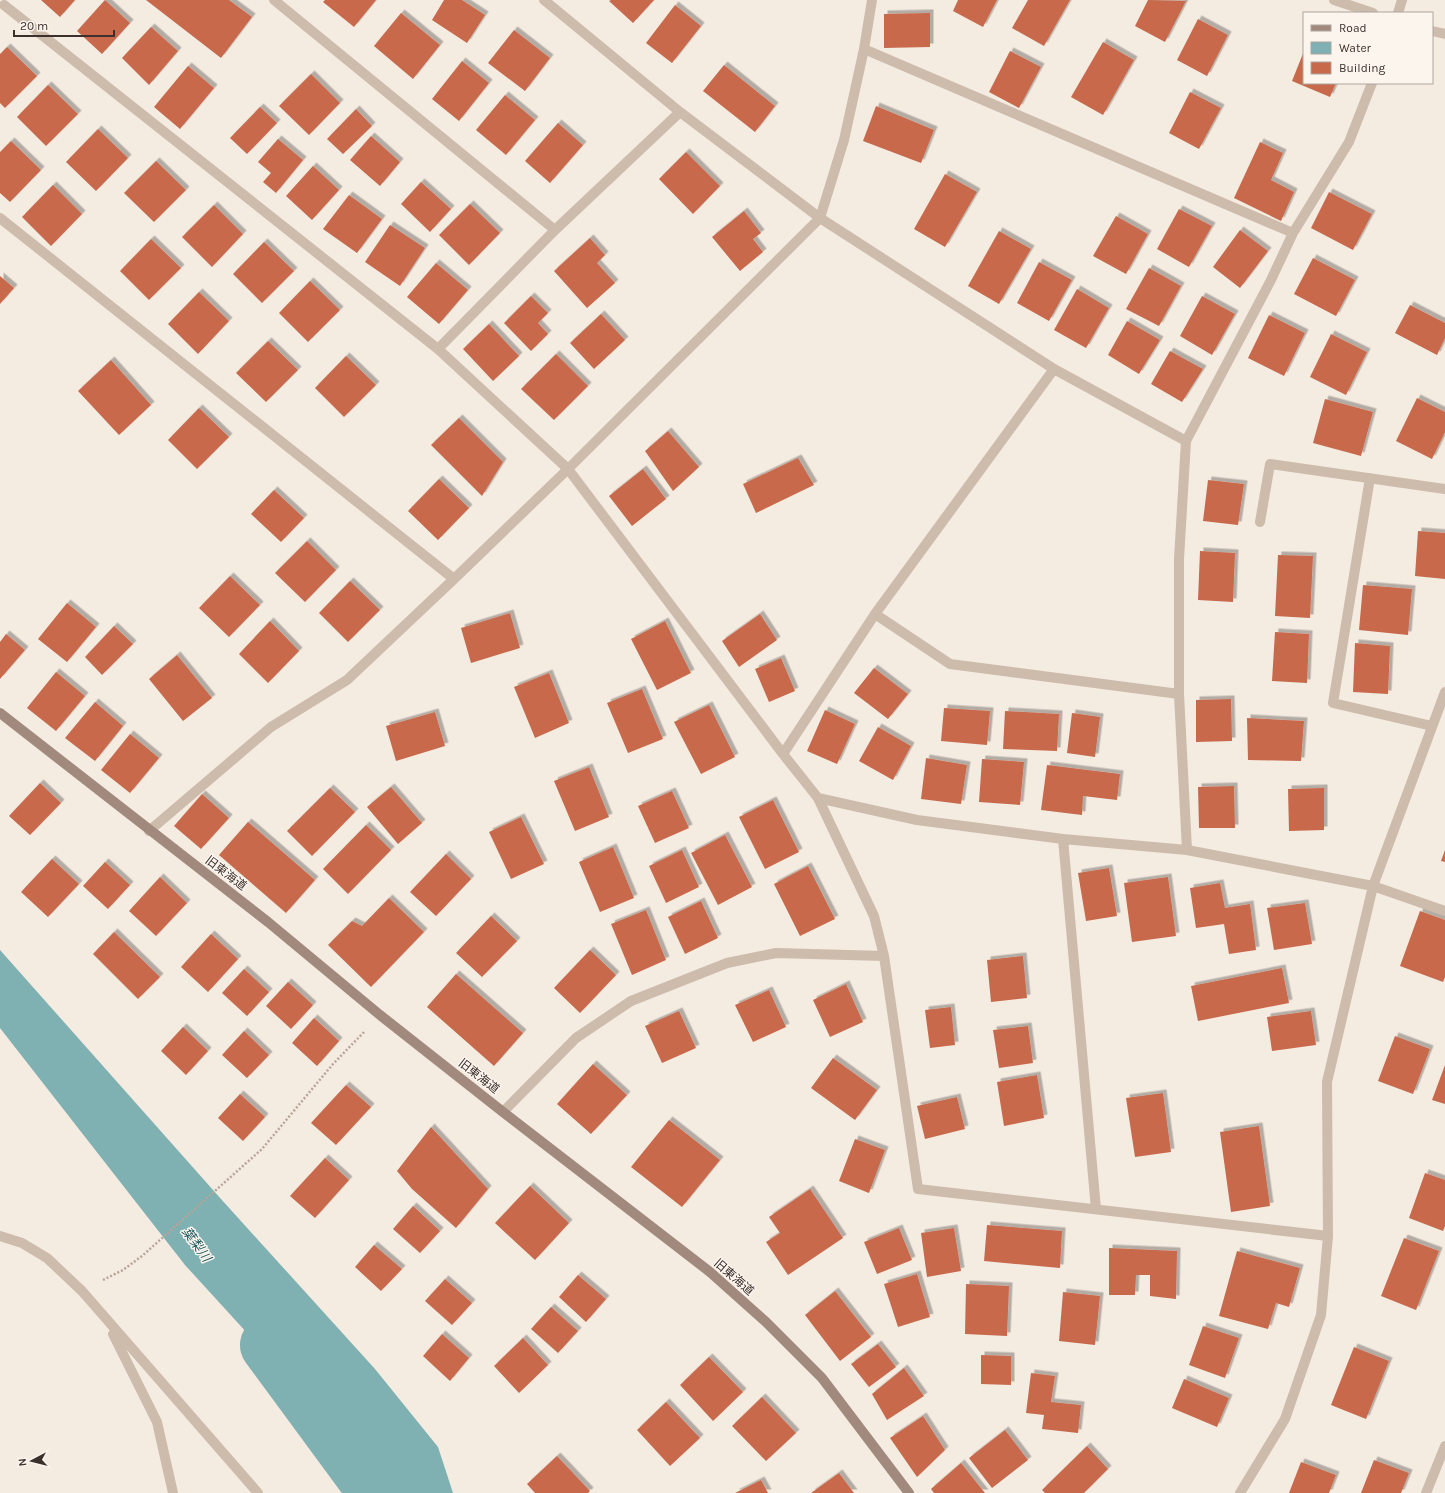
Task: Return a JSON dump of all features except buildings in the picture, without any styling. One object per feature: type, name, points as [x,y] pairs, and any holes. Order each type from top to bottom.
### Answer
[{"type":"main road","name":"旧東海道","points":[[0,714],[268,922],[380,1015],[503,1112],[710,1272],[766,1322],[822,1378],[909,1493]]},
{"type":"street","points":[[274,0],[556,230]]},
{"type":"street","points":[[544,0],[680,112],[820,218],[1054,369],[1186,441]]},
{"type":"street","points":[[149,831],[271,727],[347,680],[568,469],[820,218],[844,140],[864,49],[872,0]]},
{"type":"street","points":[[1334,0],[1370,12]]},
{"type":"street","points":[[1398,12],[1402,0]]},
{"type":"street","points":[[4,5],[438,349],[568,469],[783,754],[818,798],[874,916],[884,956],[918,1189],[1328,1236]]},
{"type":"street","points":[[1433,31],[1445,34]]},
{"type":"street","points":[[864,49],[1293,233]]},
{"type":"street","points":[[1187,850],[1179,694],[1179,559],[1186,441],[1271,280],[1293,233],[1349,142],[1372,84]]},
{"type":"street","points":[[438,349],[556,230],[680,112]]},
{"type":"street","points":[[0,218],[454,579]]},
{"type":"street","points":[[783,754],[875,614],[1054,369]]},
{"type":"street","points":[[1260,522],[1270,464],[1445,489]]},
{"type":"street","points":[[1370,478],[1332,703],[1432,726]]},
{"type":"street","points":[[875,614],[950,664],[1179,694]]},
{"type":"street","points":[[1240,1493],[1285,1419],[1321,1315],[1328,1236],[1327,1082],[1373,886],[1445,692]]},
{"type":"street","points":[[818,798],[917,820],[1063,840],[1187,850],[1373,886],[1445,911]]},
{"type":"street","points":[[1063,840],[1096,1209]]},
{"type":"street","points":[[503,1112],[576,1038],[631,1001],[728,963],[776,953],[884,956]]},
{"type":"street","points":[[0,1236],[22,1243],[47,1258],[82,1291],[258,1493]]},
{"type":"street","points":[[106,1319],[157,1422],[173,1493]]},
{"type":"street","points":[[1426,1493],[1445,1446]]},
{"type":"path","points":[[82,1291],[123,1270],[142,1256],[262,1149],[333,1064],[380,1015]]},
{"type":"water","points":[[0,950],[221,1199],[375,1369],[438,1447],[453,1493],[377,1493],[361,1458],[185,1265],[0,1028]]},
{"type":"waterway","name":"葉梨川","points":[[270,1345],[379,1493]]}]
